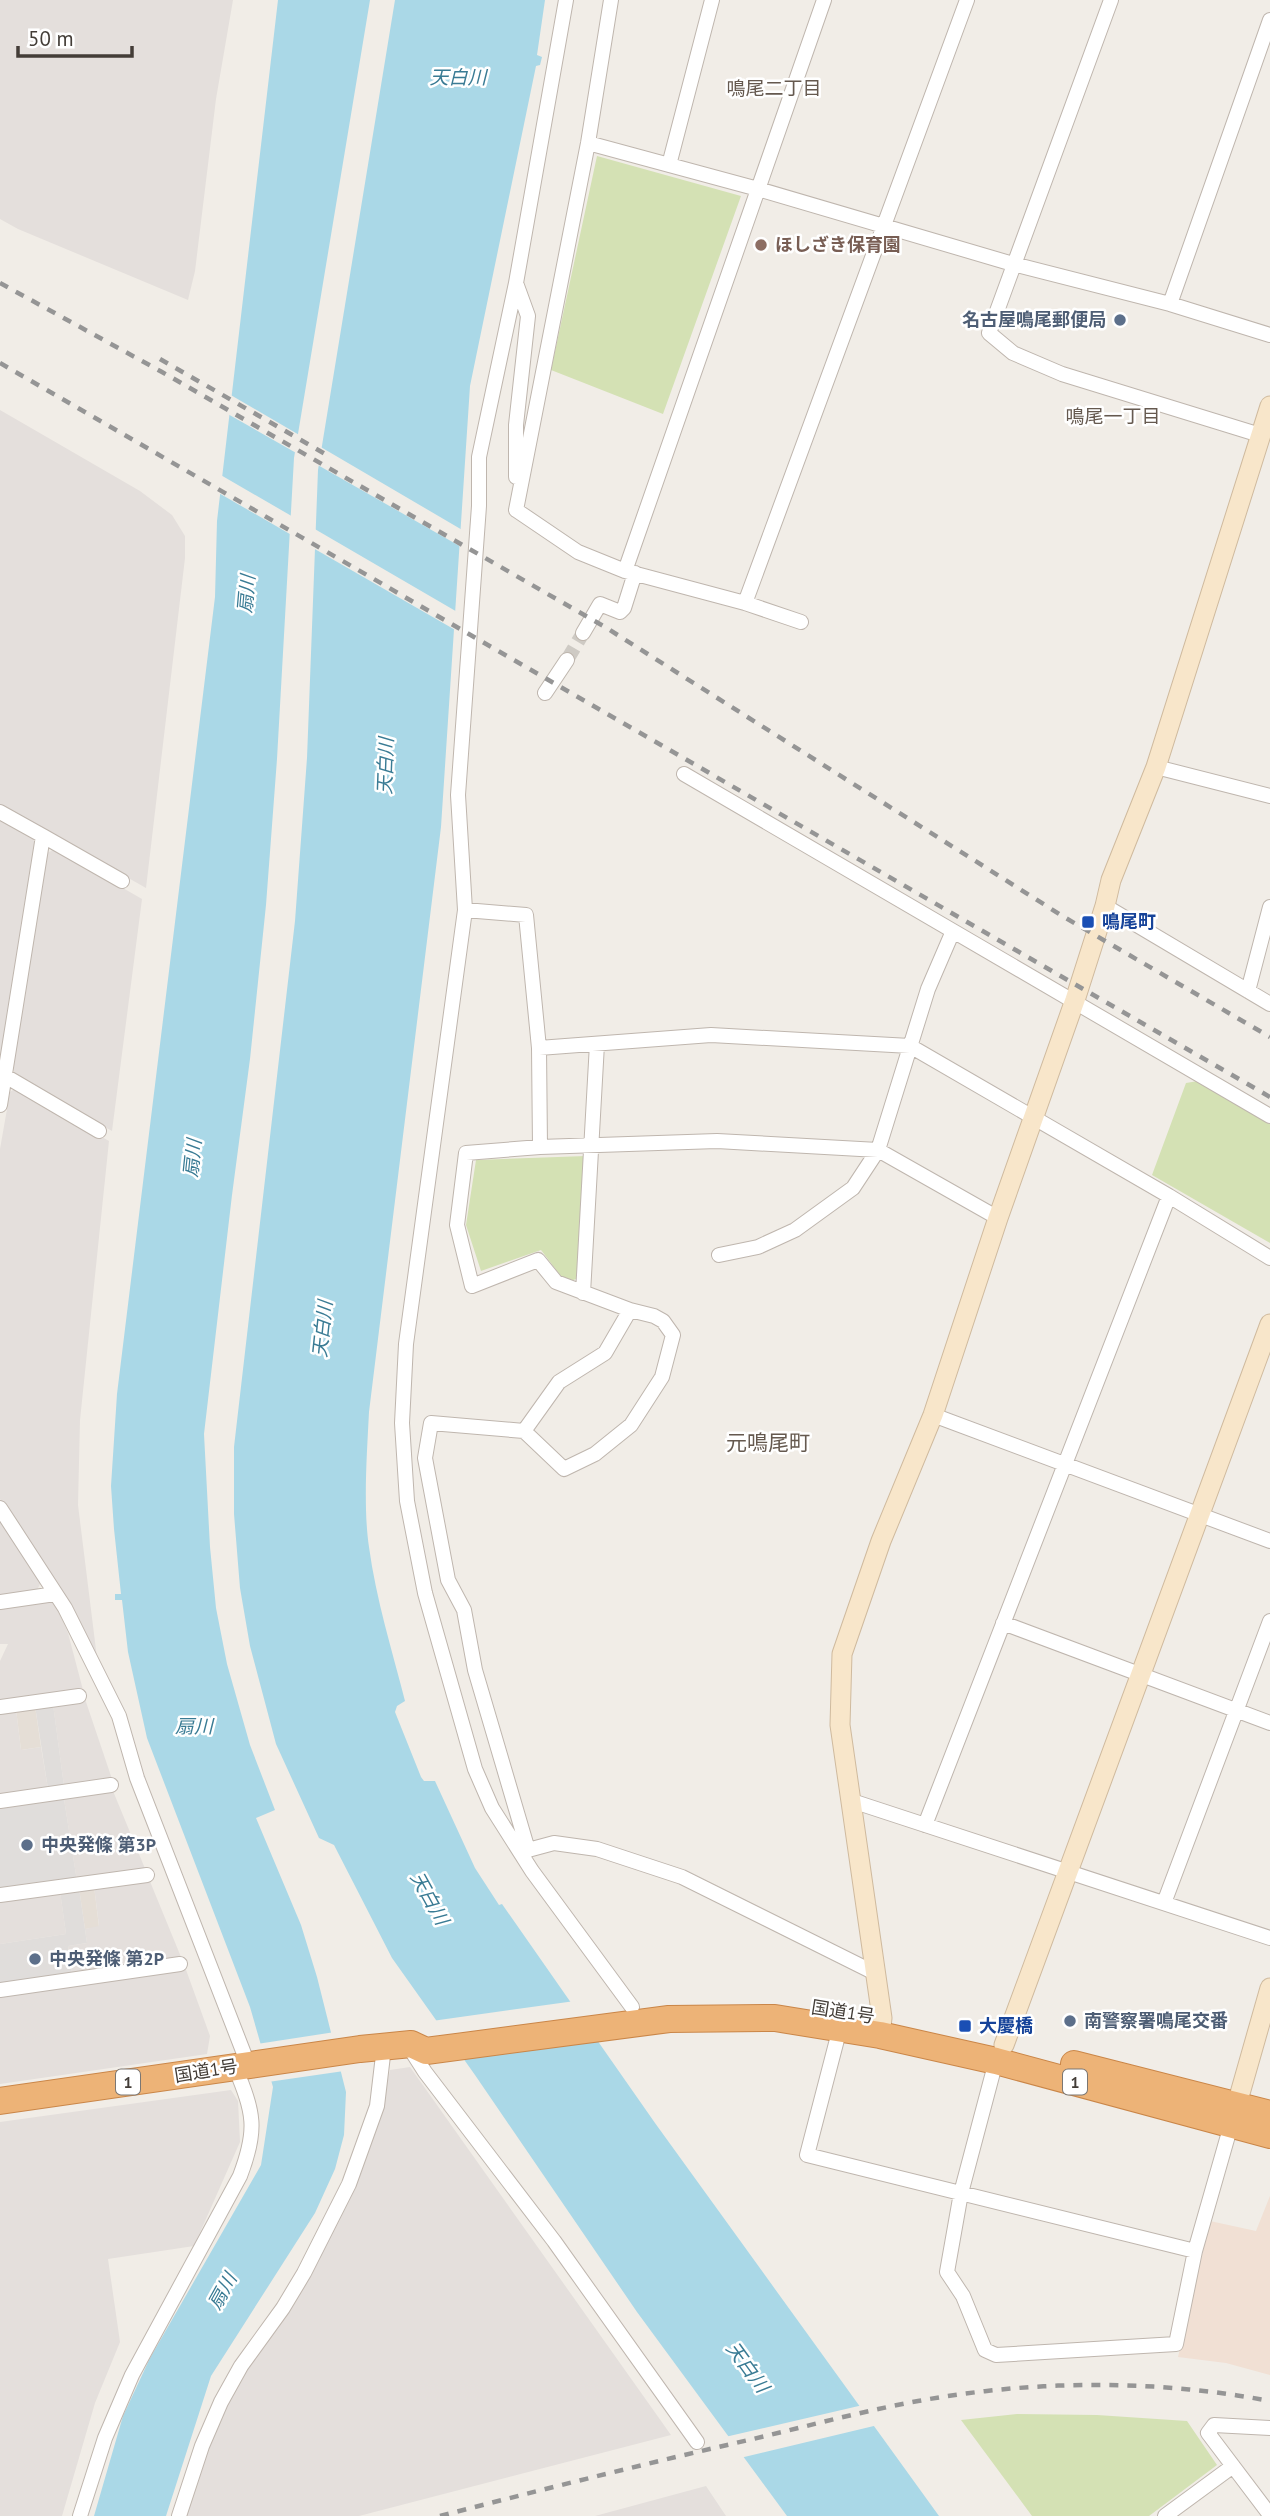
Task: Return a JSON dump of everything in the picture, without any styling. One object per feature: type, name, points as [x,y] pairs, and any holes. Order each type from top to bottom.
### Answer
[{"type":"highway","name":"国道1号","points":[[0,2101],[630,2013],[667,2001],[745,2000],[778,2002],[1000,2053],[1234,2116],[1270,2135]]},
{"type":"highway","name":"国道1号","points":[[630,2013],[775,2018],[840,2028],[881,2026]]},
{"type":"highway","name":"国道1号","points":[[1234,2116],[1270,2114]]},
{"type":"street","points":[[566,0],[516,283],[479,457],[479,506],[458,795],[465,910],[406,1344],[402,1423],[407,1501],[425,1593],[475,1769],[492,1808],[526,1853],[630,2013]]},
{"type":"street","points":[[516,510],[588,143],[611,0]]},
{"type":"street","points":[[669,165],[712,0]]},
{"type":"street","points":[[583,633],[600,604],[620,612],[624,608],[630,572],[824,0]]},
{"type":"street","points":[[744,603],[967,0]]},
{"type":"street","points":[[1111,0],[989,333],[1013,353],[1062,374],[1260,435]]},
{"type":"street","points":[[1170,304],[1270,20]]},
{"type":"street","points":[[588,143],[758,189],[1013,264],[1170,304],[1270,335]]},
{"type":"street","points":[[516,283],[528,316],[516,425],[516,510]]},
{"type":"street","points":[[881,2026],[877,1974],[840,1725],[842,1654],[881,1541],[933,1415],[998,1218],[1075,1000],[1111,880],[1156,766],[1270,406]]},
{"type":"street","points":[[516,510],[578,552],[630,572],[744,603],[801,622]]},
{"type":"street","points":[[545,693],[567,660]]},
{"type":"street","points":[[1156,766],[1270,796]]},
{"type":"street","points":[[684,774],[1270,1116]]},
{"type":"street","points":[[0,812],[122,881]]},
{"type":"street","points":[[0,1105],[2,1074],[43,836]]},
{"type":"street","points":[[1105,906],[1270,1004]]},
{"type":"street","points":[[1248,991],[1270,907]]},
{"type":"street","points":[[465,910],[526,915],[539,1048],[540,1147]]},
{"type":"street","points":[[719,1255],[758,1247],[795,1230],[853,1188],[878,1150],[928,989],[953,931]]},
{"type":"street","points":[[539,1048],[711,1035],[910,1046],[1169,1196],[1270,1258]]},
{"type":"street","points":[[583,1293],[597,1044]]},
{"type":"street","points":[[2,1074],[99,1131]]},
{"type":"street","points":[[526,1853],[475,1670],[464,1610],[449,1580],[425,1458],[431,1423],[524,1430],[564,1469],[595,1454],[631,1425],[662,1377],[673,1335],[663,1321],[654,1316],[630,1310],[556,1282],[538,1260],[472,1286],[457,1225],[466,1153],[540,1147],[717,1141],[878,1150],[998,1218]]},
{"type":"street","points":[[925,1825],[1169,1196]]},
{"type":"street","points":[[524,1430],[559,1382],[605,1353],[630,1310]]},
{"type":"street","points":[[1270,1324],[1000,2053],[961,2193],[947,2272],[963,2296],[985,2350],[996,2355],[1176,2344],[1195,2251],[1270,1988]]},
{"type":"street","points":[[933,1415],[1270,1542]]},
{"type":"street","points":[[0,1508],[65,1608],[119,1716],[136,1778],[246,2065],[253,2126],[251,2147],[240,2176],[132,2375],[105,2438],[80,2516]]},
{"type":"street","points":[[0,1602],[55,1594]]},
{"type":"street","points":[[1164,1903],[1270,1621]]},
{"type":"street","points":[[1003,1623],[1270,1723]]},
{"type":"street","points":[[0,1707],[79,1696]]},
{"type":"street","points":[[0,1801],[111,1786]]},
{"type":"street","points":[[852,1801],[1270,1938]]},
{"type":"street","points":[[526,1853],[554,1843],[597,1849],[682,1877],[877,1974]]},
{"type":"street","points":[[0,1895],[147,1875]]},
{"type":"street","points":[[0,1990],[180,1964]]},
{"type":"street","points":[[840,2028],[807,2155],[1195,2251]]},
{"type":"street","points":[[179,2516],[202,2446],[221,2402],[241,2366],[283,2308],[304,2273],[349,2184],[401,2045],[425,2071],[554,2241],[697,2442]]},
{"type":"street","points":[[1270,2428],[1214,2425],[1208,2433],[1270,2515]]},
{"type":"street","points":[[1165,2516],[1233,2466]]},
{"type":"shaded area","points":[[0,0],[233,0],[216,99],[195,271],[188,300],[0,219]]},
{"type":"shaded area","points":[[0,410],[140,491],[172,515],[185,536],[185,558],[146,888],[0,805]]},
{"type":"shaded area","points":[[0,818],[32,837],[35,843],[0,1059]]},
{"type":"shaded area","points":[[55,849],[142,899],[112,1131],[16,1077],[13,1069],[47,853]]},
{"type":"shaded area","points":[[16,1088],[109,1141],[80,1420],[78,1505],[97,1658],[70,1607],[0,1499],[0,1149],[10,1092]]},
{"type":"shaded area","points":[[0,1518],[41,1582],[36,1592],[0,1597]]},
{"type":"shaded area","points":[[51,1600],[68,1633],[83,1690],[0,1701],[0,1661],[8,1644],[0,1644],[0,1607]]},
{"type":"shaded area","points":[[85,1699],[112,1779],[64,1786],[53,1704]]},
{"type":"shaded area","points":[[53,1704],[64,1786],[48,1789],[35,1706]]},
{"type":"shaded area","points":[[35,1706],[41,1747],[21,1750],[16,1709]]},
{"type":"shaded area","points":[[16,1709],[21,1750],[41,1747],[48,1789],[0,1795],[0,1711]]},
{"type":"shaded area","points":[[113,1791],[146,1871],[77,1881],[64,1799]]},
{"type":"shaded area","name":"中央発條 第3P","points":[[64,1799],[77,1881],[0,1891],[0,1807]]},
{"type":"shaded area","points":[[149,1879],[181,1957],[72,1973],[68,1946],[87,1943],[85,1929],[99,1926],[94,1886]]},
{"type":"shaded area","points":[[94,1886],[99,1927],[85,1929],[79,1888]]},
{"type":"shaded area","name":"中央発條 第2P","points":[[79,1888],[87,1943],[68,1946],[72,1973],[0,1983],[0,1944],[66,1934],[60,1891]]},
{"type":"shaded area","points":[[60,1891],[66,1934],[0,1944],[0,1900]]},
{"type":"shaded area","points":[[185,1967],[210,2036],[207,2054],[0,2084],[0,1994]]},
{"type":"shaded area","points":[[410,2067],[671,2435],[359,2516],[183,2516],[204,2452],[244,2368],[309,2276],[346,2206],[382,2106],[390,2070]]},
{"type":"shaded area","points":[[231,2090],[238,2101],[240,2142],[194,2246],[108,2259],[120,2342],[95,2403],[62,2516],[0,2516],[0,2122]]},
{"type":"shaded area","points":[[1270,2196],[1270,2375],[1226,2363],[1178,2357],[1210,2221],[1256,2231]]},
{"type":"shaded area","points":[[706,2486],[726,2516],[595,2516]]},
{"type":"green space","points":[[597,156],[741,196],[663,414],[551,370]]},
{"type":"green space","points":[[1198,1081],[1270,1124],[1270,1243],[1152,1175],[1186,1083]]},
{"type":"green space","points":[[586,1156],[581,1277],[566,1283],[541,1250],[481,1271],[466,1225],[476,1160]]},
{"type":"green space","points":[[1017,2414],[1097,2415],[1187,2421],[1217,2465],[1149,2516],[1032,2516],[961,2420]]},
{"type":"water","name":"扇川","points":[[278,0],[370,0],[294,458],[266,905],[204,1434],[216,1608],[227,1664],[250,1745],[275,1810],[256,1818],[301,1925],[317,1977],[346,2092],[344,2135],[335,2169],[315,2213],[211,2376],[166,2516],[94,2516],[123,2416],[150,2358],[261,2165],[273,2087],[250,2007],[147,1738],[128,1652],[122,1600],[115,1600],[115,1594],[121,1594],[111,1486],[117,1394],[215,597],[217,521]]},
{"type":"water","name":"天白川","points":[[395,0],[545,0],[537,55],[542,57],[540,65],[536,66],[470,386],[441,827],[369,1412],[367,1531],[380,1605],[405,1701],[397,1706],[395,1712],[421,1777],[424,1781],[435,1781],[475,1868],[499,1905],[502,1904],[655,2123],[939,2516],[787,2516],[637,2312],[392,1958],[334,1845],[319,1838],[276,1744],[250,1646],[240,1588],[234,1514],[234,1447],[295,921],[307,758],[318,470]]},
{"type":"pier","points":[[229,394],[301,436],[298,454],[226,413]]},
{"type":"pier","points":[[319,446],[464,531],[463,548],[316,464]]},
{"type":"pier","points":[[219,474],[295,518],[295,537],[217,492]]},
{"type":"pier","points":[[313,528],[459,613],[457,631],[313,548]]},
{"type":"pier","points":[[575,2001],[603,2039],[459,2059],[432,2021]]},
{"type":"pier","points":[[335,2032],[344,2071],[268,2082],[257,2044]]},
{"type":"pier","points":[[863,2405],[878,2425],[740,2458],[725,2437]]},
{"type":"tunnel","points":[[567,660],[583,633]]},
{"type":"railway","points":[[0,283],[162,372],[605,627],[1064,917],[1270,1037]]},
{"type":"railway","points":[[160,359],[327,455]]},
{"type":"railway","points":[[0,363],[1270,1097]]},
{"type":"railway","points":[[440,2516],[856,2414],[962,2394],[1094,2385],[1182,2389],[1270,2401]]},
{"type":"place","name":"ほしざき保育園","points":[[761,245]]},
{"type":"place","name":"名古屋鳴尾郵便局","points":[[1120,320]]},
{"type":"place","name":"鳴尾町","points":[[1088,922]]},
{"type":"place","name":"中央発條 第3P","points":[[27,1845]]},
{"type":"place","name":"中央発條 第2P","points":[[35,1959]]},
{"type":"place","name":"南警察署鳴尾交番","points":[[1070,2021]]},
{"type":"place","name":"大慶橋","points":[[965,2026]]},
{"type":"district","name":"鳴尾二丁目","points":[[774,88]]},
{"type":"district","name":"鳴尾一丁目","points":[[1113,416]]},
{"type":"district","name":"元鳴尾町","points":[[768,1443]]}]
